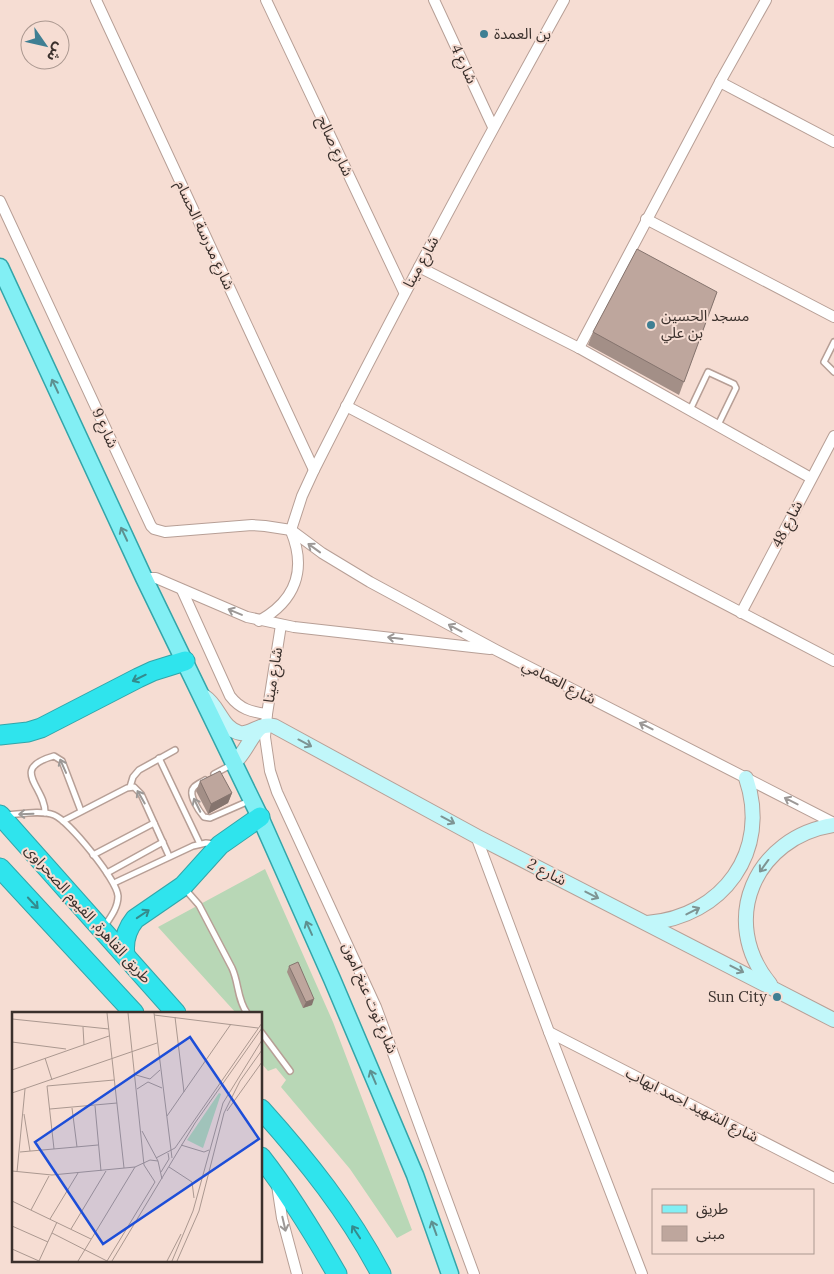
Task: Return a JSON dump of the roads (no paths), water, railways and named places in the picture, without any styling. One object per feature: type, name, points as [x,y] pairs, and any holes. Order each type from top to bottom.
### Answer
[{"type":"highway","points":[[0,735],[14,735],[41,728],[138,678],[185,661]]},
{"type":"highway","name":"طريق القاهرة, الفيوم الصحراوى","points":[[0,815],[175,1012]]},
{"type":"highway","points":[[125,955],[125,936],[131,924],[140,915],[183,886],[220,845],[260,817]]},
{"type":"highway","points":[[0,868],[133,1012]]},
{"type":"highway","points":[[262,1110],[301,1154],[322,1182],[362,1240],[382,1274]]},
{"type":"highway","points":[[262,1158],[276,1176],[337,1274]]},
{"type":"main road","points":[[0,267],[144,578],[260,817],[332,979],[411,1166],[450,1274]]},
{"type":"street","name":"شارع مدرسة الحسام","points":[[96,0],[314,470]]},
{"type":"street","name":"شارع صالح","points":[[266,0],[404,292]]},
{"type":"street","name":"شارع 4","points":[[434,0],[493,127]]},
{"type":"street","name":"شارع مينا","points":[[291,530],[302,496],[314,470],[404,292],[564,0]]},
{"type":"street","points":[[579,348],[720,82],[766,0]]},
{"type":"street","points":[[720,82],[834,142]]},
{"type":"street","name":"شارع 9","points":[[0,201],[151,526],[154,529],[165,532],[252,526],[291,530]]},
{"type":"street","points":[[646,220],[834,318]]},
{"type":"street","points":[[419,266],[579,348],[811,478]]},
{"type":"street","points":[[346,406],[834,661]]},
{"type":"street","name":"شارع 48","points":[[741,613],[834,436]]},
{"type":"street","points":[[259,621],[282,605],[290,594],[295,582],[298,556],[291,530]]},
{"type":"street","name":"شارع العمامي","points":[[291,530],[322,553],[362,577],[496,650],[834,824]]},
{"type":"street","points":[[144,578],[156,578],[247,618],[259,621],[496,650]]},
{"type":"street","points":[[182,590],[230,696],[236,704],[265,722]]},
{"type":"street","name":"شارع مينا","points":[[265,722],[282,625]]},
{"type":"street","points":[[202,696],[214,704],[226,724],[237,732],[241,733],[265,722]]},
{"type":"street","points":[[234,763],[240,758],[265,722]]},
{"type":"street","name":"شارع 2","points":[[265,722],[476,836],[834,1020]]},
{"type":"street","name":"شارع توت عنخ امون","points":[[265,722],[266,749],[270,771],[277,792],[376,1007],[474,1274]]},
{"type":"street","points":[[646,923],[661,922],[689,914],[714,898],[734,876],[748,850],[754,821],[754,806],[746,778]]},
{"type":"street","points":[[772,987],[761,973],[753,958],[748,941],[746,924],[747,906],[751,889],[759,872],[785,844],[801,834],[834,824]]},
{"type":"street","points":[[476,836],[642,1274]]},
{"type":"street","name":"شارع الشهيد احمد ايهاب","points":[[549,1032],[834,1178]]},
{"type":"street","points":[[276,1176],[282,1218],[297,1274]]},
{"type":"lane","points":[[834,342],[824,358],[824,362],[834,372]]},
{"type":"lane","points":[[690,410],[708,372],[734,384],[736,388],[718,426]]},
{"type":"lane","points":[[130,787],[135,774],[175,750]]},
{"type":"lane","points":[[45,814],[44,802],[31,772],[36,764],[54,756],[62,760],[81,811]]},
{"type":"lane","points":[[160,758],[200,844]]},
{"type":"lane","points":[[234,763],[208,778],[201,786],[194,787],[192,794],[201,814],[206,818],[224,809],[252,800]]},
{"type":"lane","points":[[216,773],[221,782]]},
{"type":"lane","points":[[208,778],[211,784]]},
{"type":"lane","points":[[63,821],[130,787],[137,789],[170,856]]},
{"type":"lane","points":[[230,799],[234,807]]},
{"type":"lane","points":[[0,815],[45,814],[57,816],[63,821],[93,855],[114,883],[118,895],[116,907],[102,930]]},
{"type":"lane","points":[[93,855],[154,823]]},
{"type":"lane","points":[[107,873],[163,842]]},
{"type":"lane","points":[[114,883],[200,844],[220,845]]},
{"type":"lane","points":[[183,886],[200,904],[236,976],[240,1000],[246,1012]]},
{"type":"lane","points":[[262,1033],[290,1071]]},
{"type":"place","name":"بن العمدة","points":[[484,34]]},
{"type":"place","name":"مسجد الحسين بن علي","points":[[651,325]]},
{"type":"place","name":"Sun City","points":[[777,997]]}]
